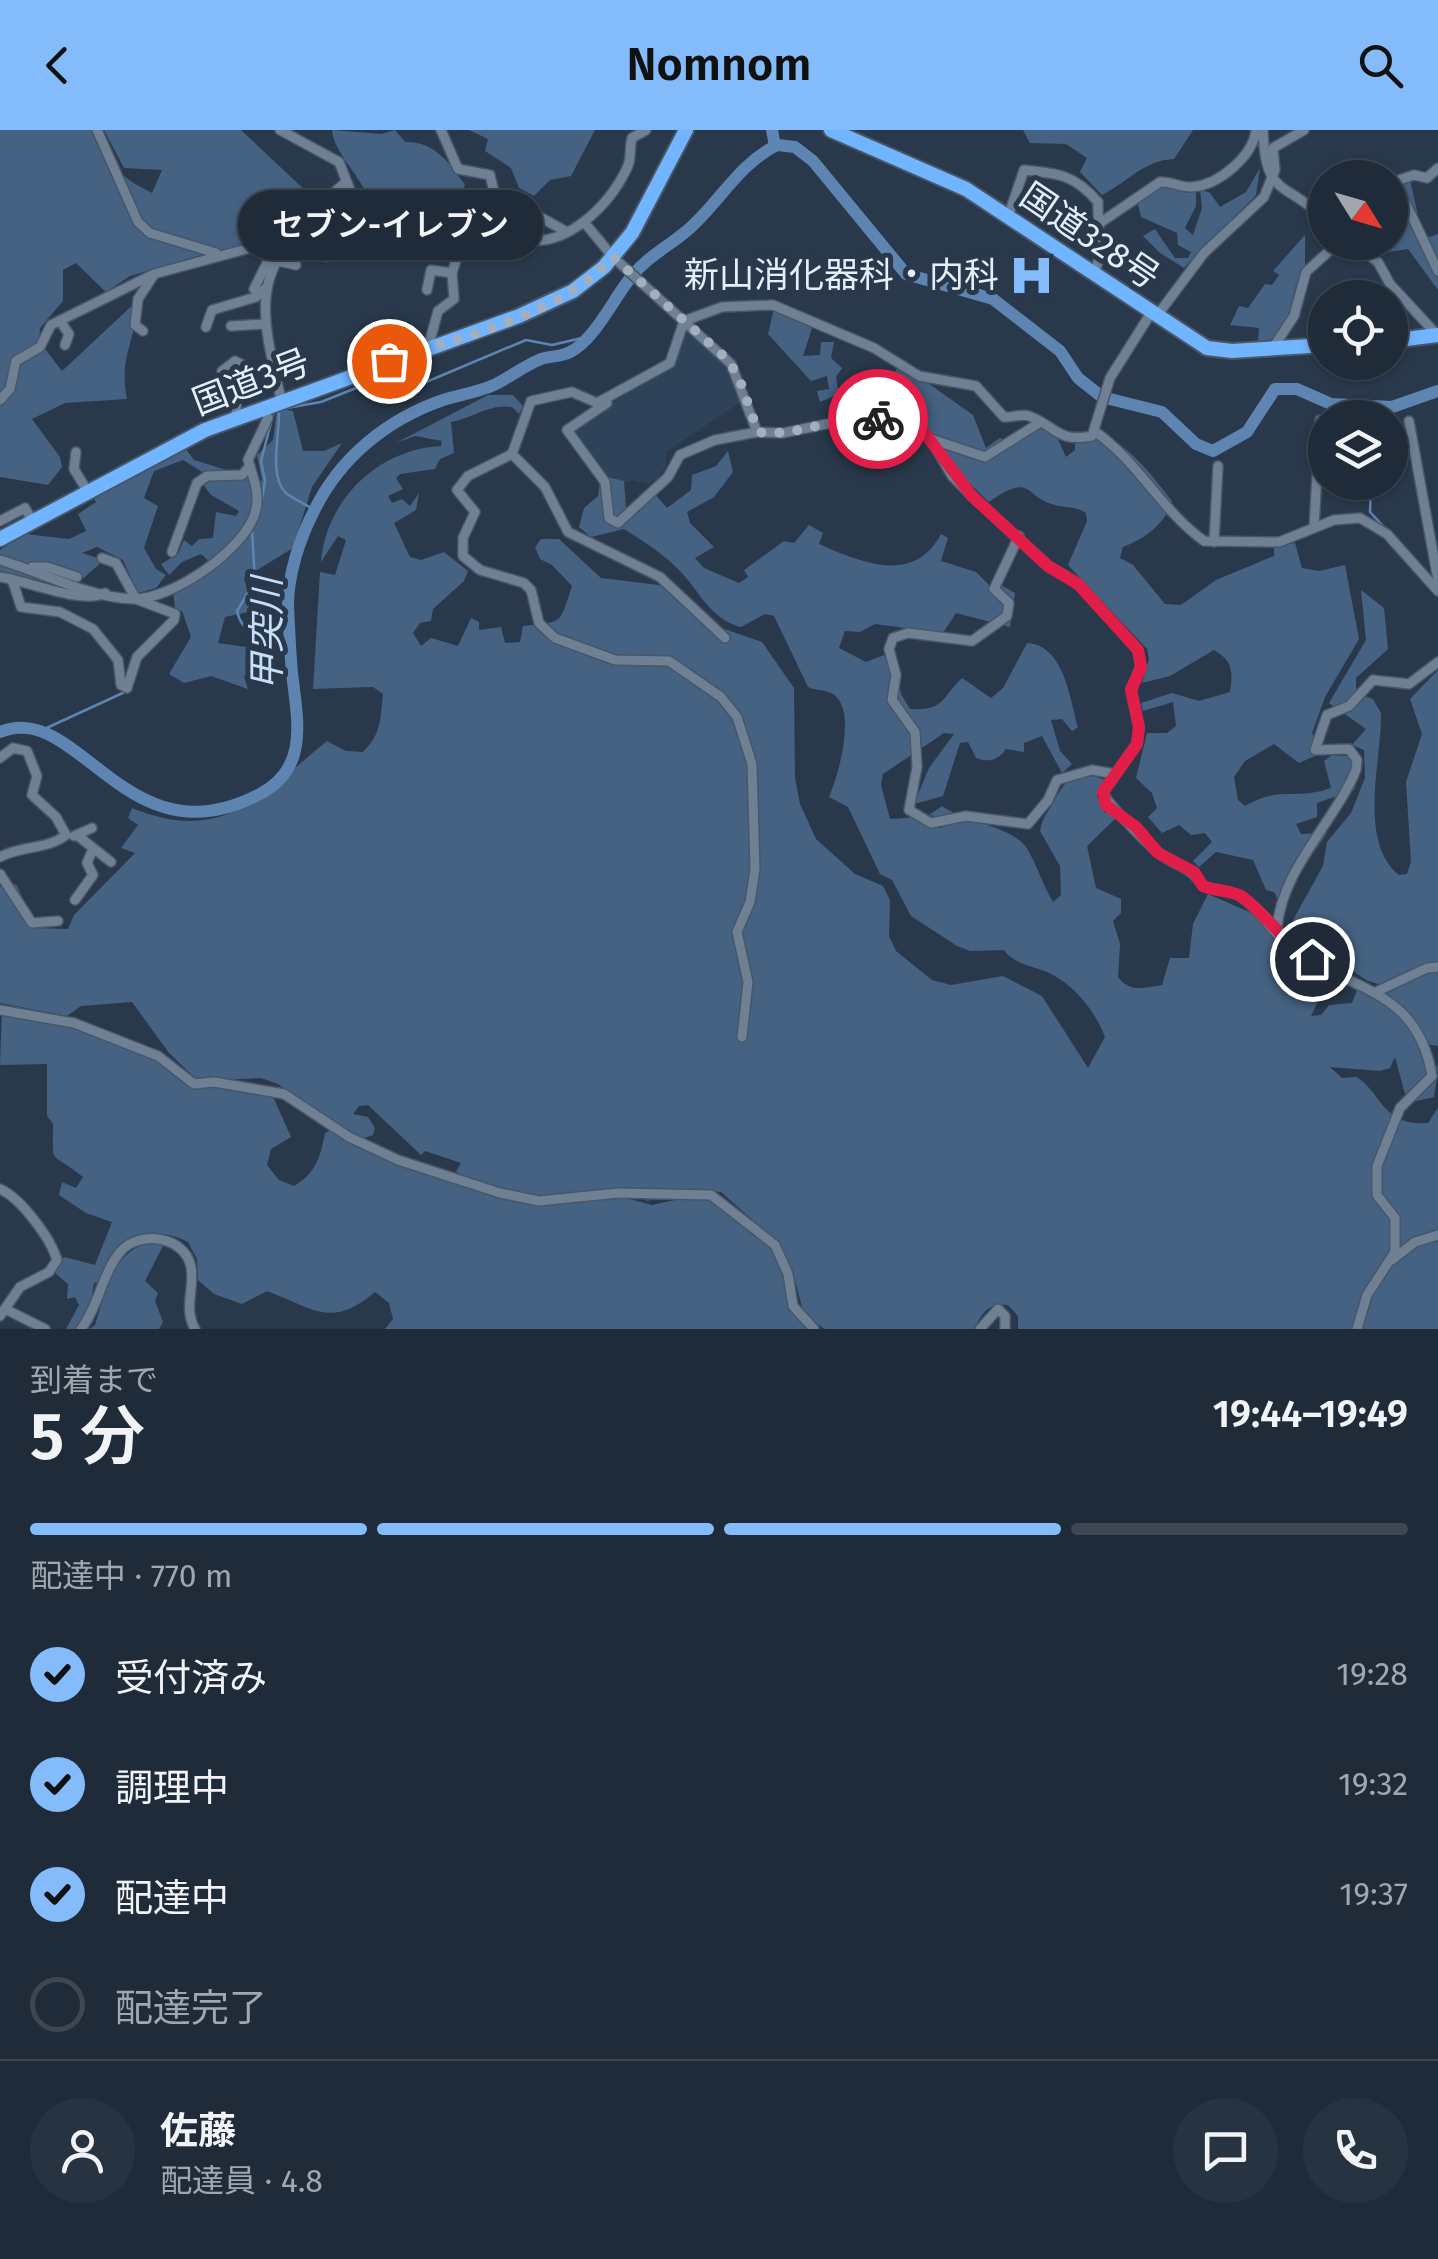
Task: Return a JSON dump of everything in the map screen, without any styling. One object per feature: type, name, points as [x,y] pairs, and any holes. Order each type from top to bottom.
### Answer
[{"type":"highway","name":"国道3号","points":[[0,540],[263,406],[560,298],[618,261],[686,130]]},
{"type":"highway","name":"国道328号","points":[[831,130],[952,181],[1208,348],[1308,346]]},
{"type":"highway","points":[[1408,339],[1438,336]]},
{"type":"street","points":[[97,130],[138,222],[150,233],[215,255]]},
{"type":"street","points":[[280,130],[339,162],[343,183],[362,210],[433,252],[443,252],[490,224],[501,225],[522,239],[555,238],[567,232],[584,222],[614,190],[630,165],[632,138],[646,130]]},
{"type":"street","points":[[441,130],[458,169],[490,175],[494,192],[490,224]]},
{"type":"street","points":[[1097,226],[1160,182],[1198,186],[1237,164],[1252,148],[1259,130]]},
{"type":"street","points":[[1259,130],[1272,179],[1308,207]]},
{"type":"street","points":[[684,321],[722,307],[773,304],[874,348],[919,376],[976,386],[1004,417],[1025,414],[1064,437],[1089,437],[1110,378],[1153,315],[1204,254],[1264,198],[1272,179],[1273,148],[1304,130]]},
{"type":"street","points":[[1438,168],[1426,178],[1414,175],[1399,180],[1398,187],[1438,271]]},
{"type":"street","points":[[1008,217],[1024,170],[1062,172],[1098,202],[1100,255],[1093,274]]},
{"type":"street","points":[[0,400],[10,389],[16,361],[40,347],[51,326],[154,274],[260,242],[317,207],[343,183]]},
{"type":"street","points":[[282,400],[266,324],[267,287],[278,260],[290,244],[319,221],[343,183]]},
{"type":"street","points":[[540,216],[554,219],[567,232]]},
{"type":"street","points":[[319,221],[327,257]]},
{"type":"street","points":[[584,222],[618,261],[736,372],[758,432]]},
{"type":"street","points":[[405,238],[417,228]]},
{"type":"street","points":[[428,348],[438,312],[454,299],[452,272],[464,238]]},
{"type":"street","points":[[196,268],[215,255]]},
{"type":"street","points":[[1272,348],[1294,316],[1306,272],[1319,260]]},
{"type":"street","points":[[1375,260],[1390,284],[1438,336]]},
{"type":"street","points":[[254,289],[268,261],[296,265]]},
{"type":"street","points":[[427,290],[431,270],[452,272]]},
{"type":"street","points":[[142,331],[135,325],[134,311],[154,274]]},
{"type":"street","points":[[206,327],[212,310],[256,298],[267,287]]},
{"type":"street","points":[[61,320],[72,333],[78,331]]},
{"type":"street","points":[[61,320],[69,334],[65,346]]},
{"type":"street","points":[[684,321],[670,363],[567,430],[605,482],[609,518],[618,523],[668,477],[680,455],[714,440],[758,432],[784,433],[860,417],[907,424],[931,440],[986,457],[1039,423]]},
{"type":"street","points":[[231,326],[266,324]]},
{"type":"street","points":[[222,371],[235,361],[243,366],[237,378],[236,418]]},
{"type":"street","points":[[624,391],[597,403],[572,392],[538,397],[526,411],[512,454],[468,476],[457,490],[476,512],[463,538],[463,556],[480,570],[524,584],[540,623],[555,638],[614,660],[669,661],[721,697],[737,718],[752,764],[755,869],[750,902],[737,932],[748,982],[742,1036]]},
{"type":"street","points":[[136,599],[178,585],[234,546],[254,516],[256,488],[248,460],[268,418],[263,406]]},
{"type":"street","points":[[1408,421],[1438,580]]},
{"type":"street","points":[[1094,431],[1116,448],[1187,529],[1214,542],[1278,542],[1348,517],[1372,522],[1438,591]]},
{"type":"street","points":[[931,440],[952,476],[1048,566],[1078,584],[1138,650],[1141,667],[1131,690],[1140,733],[1137,744],[1103,792],[1106,805],[1136,827],[1158,853],[1194,872],[1203,886],[1238,894],[1277,930],[1286,945],[1362,988],[1378,991],[1406,1017],[1432,1076],[1400,1108],[1377,1166],[1374,1185],[1395,1218],[1395,1252],[1367,1295],[1358,1329]]},
{"type":"street","points":[[76,452],[74,468],[88,492]]},
{"type":"street","points":[[512,454],[544,487],[568,532],[660,576],[725,638]]},
{"type":"street","points":[[172,552],[197,483],[207,476],[242,475],[250,466]]},
{"type":"street","points":[[1214,542],[1218,466]]},
{"type":"street","points":[[1314,528],[1316,500]]},
{"type":"street","points":[[0,521],[25,508],[34,522]]},
{"type":"street","points":[[1019,536],[994,589],[1009,603],[1007,616],[972,641],[908,634],[892,638],[889,649],[896,675],[892,700],[915,732],[916,767],[909,810],[931,823],[966,816],[1028,824],[1048,800],[1057,780],[1092,770],[1114,774]]},
{"type":"street","points":[[102,558],[116,564],[136,599]]},
{"type":"street","points":[[0,560],[104,593],[169,608],[174,620],[137,657],[126,688],[122,685],[118,660],[92,628],[60,612],[21,607],[12,578]]},
{"type":"street","points":[[29,569],[47,567],[77,577]]},
{"type":"street","points":[[0,577],[83,598],[104,593]]},
{"type":"street","points":[[1277,930],[1278,913],[1294,876],[1356,770],[1357,760],[1348,748],[1316,750],[1327,715],[1349,706],[1373,680],[1409,684],[1438,662]]},
{"type":"street","points":[[0,758],[13,748],[27,751],[38,776],[32,794],[72,836],[111,862]]},
{"type":"street","points":[[0,857],[15,848],[50,845],[92,828]]},
{"type":"street","points":[[75,900],[93,875],[87,863],[93,850]]},
{"type":"street","points":[[0,874],[32,924],[58,921]]},
{"type":"street","points":[[1378,991],[1438,967]]},
{"type":"street","points":[[0,1010],[74,1023],[158,1056],[194,1084],[214,1082],[284,1094],[349,1137],[500,1193],[539,1202],[618,1193],[710,1195],[775,1245],[788,1274],[793,1306],[814,1329]]},
{"type":"street","points":[[0,1189],[46,1233],[58,1260],[49,1272],[20,1287],[3,1312],[45,1329]]},
{"type":"street","points":[[1386,1265],[1414,1242],[1438,1235]]},
{"type":"street","points":[[82,1329],[116,1259],[134,1241],[148,1238],[163,1240],[187,1256],[192,1268],[190,1320],[195,1329]]},
{"type":"street","points":[[980,1329],[998,1309],[1005,1316],[1004,1329]]},
{"type":"shaded area","points":[[0,130],[96,130],[116,168],[152,193],[162,170],[124,168],[104,130],[241,130],[309,194],[314,209],[300,224],[284,228],[265,244],[243,251],[215,251],[130,276],[106,292],[76,263],[63,270],[63,301],[40,328],[39,341],[62,371],[137,301],[126,360],[127,399],[65,403],[32,419],[60,457],[62,467],[48,485],[0,477]]},
{"type":"shaded area","points":[[332,130],[381,134],[395,130],[405,142],[433,149],[465,185],[451,208],[460,219],[490,193],[484,216],[466,230],[436,204],[408,202],[364,189],[340,153]]},
{"type":"shaded area","points":[[469,130],[595,130],[571,176],[550,180],[534,196],[519,188],[511,168],[485,151],[488,139]]},
{"type":"shaded area","points":[[1023,130],[1193,130],[1174,159],[1145,167],[1102,195],[1080,172],[1087,158],[1066,144],[1030,143]]},
{"type":"shaded area","points":[[1260,168],[1256,195],[1184,268],[1143,236],[1155,229],[1175,258],[1188,258],[1191,252],[1178,245],[1177,233],[1141,217],[1137,200],[1159,183],[1191,182],[1196,187],[1196,206],[1185,228],[1193,235],[1202,208],[1200,189],[1210,193],[1220,207],[1246,192]]},
{"type":"shaded area","points":[[1408,175],[1423,239],[1438,234],[1438,290],[1408,249]]},
{"type":"shaded area","points":[[1305,235],[1305,270],[1295,288],[1290,318],[1275,338],[1258,343],[1259,328],[1230,325],[1239,306],[1248,308],[1265,284],[1272,285],[1279,275],[1273,271]]},
{"type":"shaded area","points":[[774,308],[812,328],[803,356],[820,355],[821,342],[834,342],[831,358],[842,368],[836,377],[839,394],[820,402],[817,391],[829,389],[827,376],[811,381],[768,334]]},
{"type":"shaded area","points":[[692,334],[729,369],[742,401],[666,452],[666,466],[658,478],[648,484],[632,480],[609,487],[569,430],[672,365],[684,336]]},
{"type":"shaded area","points":[[906,360],[925,381],[973,415],[986,448],[1000,438],[1011,443],[1043,423],[1053,428],[1066,457],[1075,450],[1075,433],[1105,437],[1131,454],[1172,501],[1160,523],[1123,547],[1120,558],[1133,565],[1165,604],[1181,605],[1216,580],[1274,556],[1274,546],[1295,543],[1302,568],[1319,571],[1345,565],[1359,639],[1325,697],[1312,733],[1318,743],[1315,756],[1299,763],[1274,744],[1245,761],[1234,777],[1238,800],[1245,806],[1268,796],[1331,788],[1324,761],[1332,755],[1360,757],[1363,761],[1354,790],[1317,803],[1317,817],[1296,824],[1301,834],[1327,833],[1299,874],[1284,911],[1274,892],[1266,890],[1253,860],[1216,852],[1199,867],[1193,861],[1212,842],[1205,833],[1191,835],[1179,825],[1162,833],[1148,817],[1157,808],[1152,793],[1136,778],[1147,733],[1167,733],[1176,726],[1173,702],[1143,711],[1141,703],[1172,693],[1199,701],[1230,692],[1228,663],[1214,650],[1170,676],[1142,683],[1149,659],[1147,649],[1068,565],[1087,521],[1086,513],[1045,501],[1021,487],[989,502],[968,482],[926,426],[884,412],[888,383]]},
{"type":"shaded area","points":[[488,395],[513,395],[523,406],[519,414],[512,407],[496,408],[451,422],[454,453],[440,459],[435,469],[400,474],[396,478],[403,489],[388,496],[392,503],[402,499],[410,506],[419,493],[416,510],[394,523],[410,557],[421,560],[444,552],[468,571],[464,581],[433,609],[431,621],[420,623],[413,633],[421,646],[431,638],[458,646],[471,618],[479,622],[479,630],[501,627],[505,643],[520,642],[523,626],[558,619],[572,586],[552,565],[540,559],[535,547],[541,539],[559,539],[601,578],[675,587],[713,625],[762,642],[794,688],[795,778],[800,804],[816,839],[855,874],[883,886],[890,900],[889,936],[896,951],[932,980],[951,985],[1003,976],[1042,996],[1088,1068],[1105,1037],[1084,1002],[1061,980],[1014,959],[1004,950],[970,951],[957,946],[911,916],[892,880],[880,874],[848,807],[829,797],[844,742],[844,712],[839,701],[831,693],[808,687],[774,616],[765,614],[741,627],[730,623],[712,610],[671,562],[624,529],[591,537],[579,527],[584,508],[598,496],[600,481],[607,477],[624,481],[626,509],[639,512],[654,493],[667,508],[691,490],[692,475],[716,466],[728,451],[733,472],[714,497],[687,512],[690,523],[714,547],[695,558],[704,568],[739,583],[748,577],[744,570],[784,541],[794,543],[809,525],[823,533],[819,544],[852,558],[886,565],[917,560],[941,534],[948,538],[941,561],[976,572],[995,591],[999,584],[1015,593],[1010,627],[956,613],[943,633],[875,624],[860,632],[845,631],[839,648],[866,662],[884,655],[897,666],[901,694],[910,709],[936,705],[962,678],[991,698],[1003,688],[1027,643],[1049,653],[1063,675],[1078,727],[1072,731],[1062,719],[1051,720],[1060,751],[1072,764],[1062,773],[1042,736],[1024,743],[1024,752],[1006,749],[989,760],[976,758],[968,742],[960,743],[943,796],[914,804],[929,768],[954,734],[944,733],[883,774],[881,785],[890,819],[918,817],[931,827],[942,828],[940,817],[929,815],[942,806],[1012,835],[1028,850],[1053,902],[1061,895],[1060,866],[1040,831],[1044,819],[1069,780],[1088,775],[1106,780],[1097,796],[1104,812],[1117,817],[1087,846],[1096,888],[1121,899],[1121,913],[1113,921],[1120,944],[1118,977],[1127,985],[1162,985],[1170,958],[1189,958],[1193,924],[1208,894],[1256,915],[1330,976],[1311,1016],[1321,1015],[1329,1005],[1352,1003],[1358,988],[1389,990],[1438,969],[1438,1046],[1426,1044],[1438,1068],[1434,1097],[1416,1101],[1405,1094],[1395,1057],[1390,1068],[1380,1071],[1330,1067],[1342,1078],[1357,1077],[1401,1120],[1428,1123],[1438,1108],[1438,1329],[1018,1329],[1018,1316],[1008,1305],[1001,1305],[987,1310],[974,1329],[825,1329],[804,1315],[793,1272],[776,1241],[721,1192],[684,1190],[647,1201],[637,1190],[553,1197],[509,1192],[456,1172],[461,1163],[425,1151],[421,1155],[368,1105],[359,1106],[353,1114],[368,1117],[375,1128],[373,1135],[357,1140],[278,1084],[261,1078],[198,1081],[169,1053],[132,1002],[81,1006],[67,1016],[0,1003],[0,886],[6,889],[16,884],[37,928],[68,929],[74,915],[135,853],[121,848],[138,825],[128,818],[132,808],[164,818],[193,821],[218,817],[262,795],[327,741],[346,751],[363,752],[369,745],[379,725],[383,694],[373,687],[313,689],[320,572],[335,575],[346,540],[338,536],[321,562],[325,539],[345,498],[377,467],[418,449],[441,446],[442,441],[415,436],[396,443]]},
{"type":"shaded area","points":[[277,408],[293,411],[303,451],[324,451],[342,443],[312,487],[293,548],[244,578],[253,611],[225,617],[218,643],[259,649],[257,667],[244,676],[248,689],[211,676],[184,683],[169,674],[191,637],[182,611],[175,609],[173,590],[210,562],[201,554],[182,562],[169,575],[161,564],[178,554],[184,540],[192,546],[199,539],[213,538],[216,512],[236,516],[239,511],[211,495],[202,483],[207,475],[183,460],[154,471],[144,498],[158,506],[144,548],[156,569],[166,575],[156,588],[138,593],[123,560],[97,547],[82,553],[104,560],[79,582],[101,589],[103,596],[0,571],[0,550],[25,534],[69,539],[86,531],[78,514],[96,502],[92,495],[181,450],[186,449],[194,460],[262,481],[257,455],[273,440]]},
{"type":"shaded area","points":[[1361,590],[1384,608],[1388,649],[1356,678],[1356,693],[1373,699],[1381,713],[1375,821],[1386,860],[1399,875],[1407,874],[1411,862],[1406,782],[1422,734],[1410,699],[1438,670],[1438,966],[1382,985],[1368,981],[1295,934],[1293,920],[1323,866],[1327,842],[1351,813],[1365,778],[1364,750],[1352,745],[1366,729],[1329,703],[1366,640]]},
{"type":"shaded area","points":[[2,1010],[76,1023],[158,1056],[194,1082],[270,1090],[291,1137],[271,1149],[267,1165],[279,1180],[294,1186],[316,1164],[325,1133],[336,1128],[355,1144],[524,1204],[565,1203],[599,1191],[652,1205],[689,1197],[719,1197],[781,1264],[794,1297],[795,1315],[806,1329],[385,1329],[393,1319],[389,1303],[375,1292],[334,1313],[311,1309],[267,1291],[242,1304],[214,1294],[198,1280],[197,1259],[188,1242],[160,1234],[138,1240],[104,1281],[94,1283],[90,1310],[77,1329],[66,1329],[79,1305],[75,1297],[67,1299],[68,1284],[54,1272],[64,1257],[95,1265],[112,1222],[86,1213],[59,1195],[62,1182],[76,1188],[83,1177],[55,1157],[53,1124],[47,1116],[47,1064],[0,1065]]},
{"type":"shaded area","points":[[157,1241],[171,1247],[163,1246],[145,1281],[158,1293],[155,1301],[163,1322],[159,1329],[89,1329],[95,1325],[109,1283],[122,1260],[142,1245]]},
{"type":"waterway","points":[[772,130],[775,146]]},
{"type":"waterway","name":"甲突川","points":[[0,732],[28,728],[55,738],[140,797],[174,810],[214,810],[260,794],[276,783],[287,770],[297,741],[288,605],[290,581],[309,522],[337,474],[368,442],[403,418],[443,400],[494,385],[535,362],[567,354],[579,346],[639,269],[690,228],[752,162],[777,145],[795,147],[813,161],[906,274],[993,299],[1060,351],[1078,378],[1102,397],[1162,412],[1196,444],[1213,451],[1247,432],[1275,389],[1297,389],[1331,404],[1392,407],[1438,391]]},
{"type":"waterway","points":[[281,409],[321,402],[366,384],[400,393],[526,340],[552,345],[586,337]]},
{"type":"waterway","points":[[260,510],[265,481],[261,461],[274,411]]},
{"type":"waterway","points":[[279,411],[277,476],[289,495],[314,510]]},
{"type":"waterway","points":[[1370,500],[1370,512],[1385,528]]},
{"type":"waterway","points":[[252,531],[255,581],[237,611],[250,633],[291,648]]},
{"type":"waterway","points":[[40,731],[125,692]]},
{"type":"way so far","points":[[389,361],[543,306],[592,278],[613,257],[728,360],[739,378],[758,432],[784,433],[860,417],[878,419]]},
{"type":"place","name":"新山消化器科・内科","points":[[1032,275]]},
{"type":"place","name":"セブン-イレブン","points":[[389,361]]},
{"type":"route","points":[[878,419],[907,424],[924,432],[952,476],[1048,566],[1078,584],[1138,650],[1141,667],[1131,690],[1140,733],[1137,744],[1103,792],[1106,805],[1136,827],[1158,853],[1194,872],[1203,886],[1238,894],[1277,930],[1286,945],[1312,959]]}]
